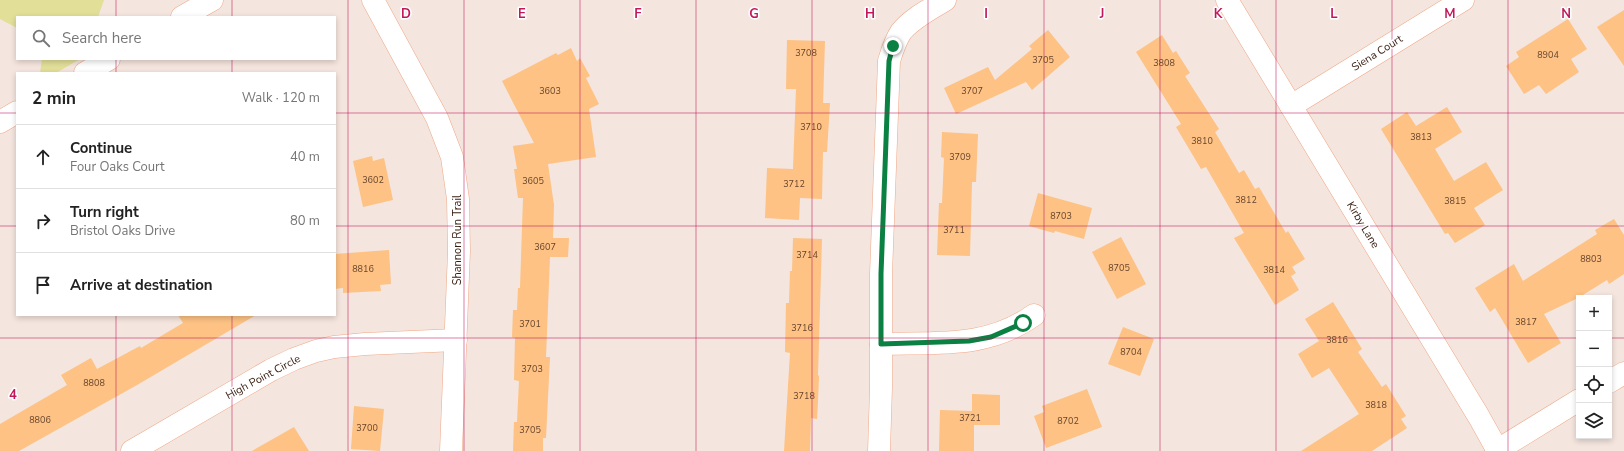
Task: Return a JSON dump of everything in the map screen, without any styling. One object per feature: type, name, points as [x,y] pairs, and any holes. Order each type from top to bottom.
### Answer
[{"type":"street","points":[[184,16],[212,0]]},
{"type":"street","name":"Shannon Run Trail","points":[[372,0],[437,118],[452,158],[458,199],[459,251],[451,451]]},
{"type":"street","points":[[879,451],[881,388],[881,274],[889,61],[893,46],[902,32],[919,17],[946,0]]},
{"type":"street","name":"Kirby Lane","points":[[1227,0],[1480,417],[1497,451]]},
{"type":"street","name":"Siena Court","points":[[1291,106],[1463,0]]},
{"type":"street","points":[[87,72],[107,60]]},
{"type":"street","points":[[0,122],[16,113]]},
{"type":"street","points":[[881,344],[969,341],[991,337],[1023,323],[1034,315]]},
{"type":"street","name":"High Point Circle","points":[[132,451],[271,370],[316,351],[334,347],[365,344],[456,340]]},
{"type":"street","points":[[1612,380],[1624,373]]},
{"type":"street","points":[[1497,451],[1576,402]]},
{"type":"shaded area","points":[[0,0],[104,0],[98,16],[16,16],[16,27],[0,19]]},
{"type":"shaded area","points":[[42,60],[78,60],[58,72],[40,72]]},
{"type":"building","points":[[1624,10],[1624,66],[1597,27]]},
{"type":"building","points":[[1568,19],[1587,49],[1571,59],[1579,72],[1546,94],[1539,85],[1524,94],[1506,66],[1519,57],[1516,52]]},
{"type":"building","points":[[1048,30],[1070,57],[1032,90],[1026,82],[956,114],[944,88],[988,67],[995,80],[1032,49],[1029,46]]},
{"type":"building","points":[[1162,35],[1173,53],[1176,51],[1190,73],[1185,76],[1219,129],[1215,132],[1239,173],[1244,170],[1255,189],[1259,187],[1286,233],[1288,231],[1305,259],[1292,267],[1296,273],[1291,276],[1299,290],[1275,305],[1234,238],[1244,233],[1206,167],[1201,169],[1176,127],[1181,124],[1136,52]]},
{"type":"building","points":[[787,40],[825,41],[823,103],[830,103],[827,152],[823,152],[822,199],[800,198],[799,220],[765,218],[767,168],[793,169],[796,89],[786,89]]},
{"type":"building","points":[[571,48],[577,61],[580,58],[590,76],[586,78],[599,104],[589,109],[596,157],[548,164],[554,205],[553,238],[569,238],[568,257],[550,257],[546,357],[550,357],[546,438],[543,438],[543,451],[513,451],[514,422],[517,422],[519,381],[514,380],[515,338],[512,337],[513,310],[517,310],[518,288],[520,288],[523,198],[518,198],[514,169],[517,169],[513,146],[534,143],[502,81],[556,53],[558,55]]},
{"type":"building","points":[[1447,107],[1462,132],[1435,149],[1454,181],[1486,162],[1503,190],[1474,208],[1485,225],[1455,243],[1448,233],[1445,234],[1381,129],[1407,112],[1416,126]]},
{"type":"building","points":[[942,132],[978,134],[976,182],[972,182],[970,256],[937,255],[939,203],[942,203],[944,158],[941,157]]},
{"type":"building","points":[[372,156],[373,161],[384,158],[393,200],[363,207],[353,161]]},
{"type":"building","points":[[1038,193],[1092,208],[1084,239],[1029,226]]},
{"type":"building","points":[[1614,219],[1624,235],[1624,274],[1609,284],[1607,280],[1583,295],[1576,295],[1576,299],[1544,314],[1561,343],[1528,363],[1495,308],[1490,312],[1475,288],[1514,264],[1523,281],[1597,234],[1595,230]]},
{"type":"building","points":[[1121,237],[1146,284],[1117,299],[1092,252]]},
{"type":"building","points":[[793,238],[822,239],[818,402],[817,419],[811,418],[810,451],[784,451],[790,353],[785,352],[786,303],[789,303]]},
{"type":"building","points":[[389,250],[391,284],[380,285],[381,291],[343,293],[343,288],[336,289],[336,254]]},
{"type":"building","points":[[1333,302],[1362,349],[1358,352],[1382,387],[1386,384],[1406,416],[1401,419],[1407,428],[1372,451],[1301,451],[1359,414],[1329,368],[1312,378],[1298,354],[1319,341],[1305,319]]},
{"type":"building","points":[[179,316],[254,316],[137,385],[19,451],[0,451],[0,424],[67,385],[61,375],[91,358],[97,369],[140,346],[141,348],[183,323]]},
{"type":"building","points":[[1123,327],[1154,339],[1140,376],[1108,364]]},
{"type":"building","points":[[1087,389],[1102,427],[1046,448],[1034,416],[1044,412],[1042,406]]},
{"type":"building","points":[[972,394],[1000,395],[1000,425],[974,425],[974,451],[939,451],[940,410],[972,411]]},
{"type":"building","points":[[354,406],[384,409],[380,451],[351,449]]},
{"type":"building","points":[[294,427],[309,451],[252,451]]},
{"type":"route","points":[[893,46],[889,61],[881,274],[881,344],[969,341],[991,337],[1023,323]]}]
